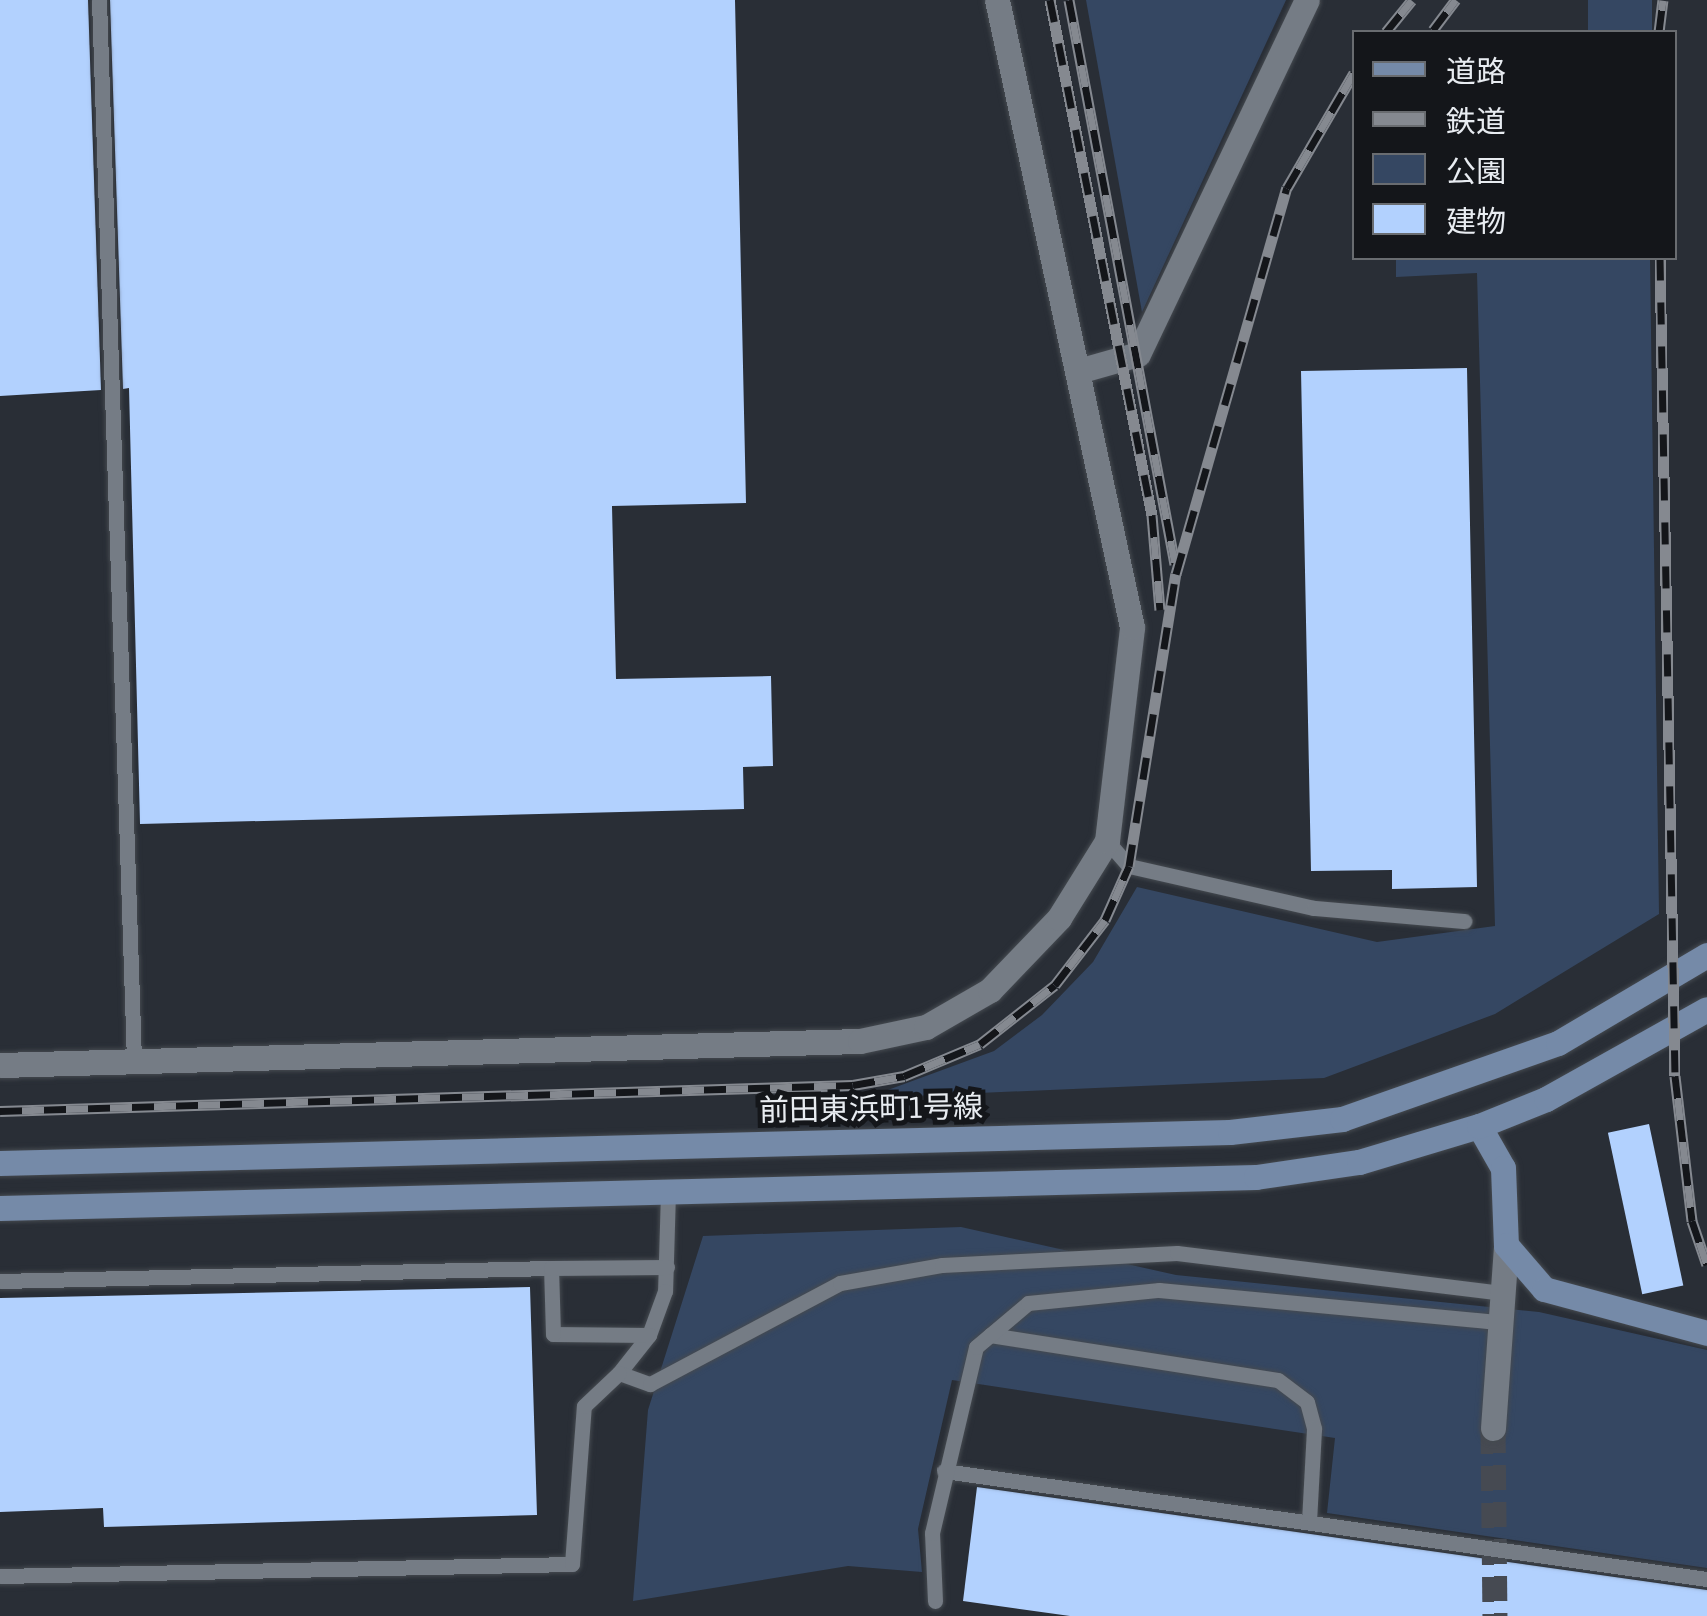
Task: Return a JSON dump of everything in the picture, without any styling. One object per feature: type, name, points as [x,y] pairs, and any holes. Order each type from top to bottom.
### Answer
[{"type":"street","points":[[0,1065],[860,1041],[926,1027],[1001,978],[1060,918],[1107,841],[1132,626],[997,0]]},
{"type":"street","points":[[1078,371],[1138,354],[1307,0]]},
{"type":"street","name":"前田東浜町1号線","points":[[0,1163],[1230,1132],[1342,1119],[1558,1043],[1707,955]]},
{"type":"street","points":[[0,1208],[1256,1177],[1360,1162],[1479,1126],[1546,1099],[1707,1009]]},
{"type":"street","points":[[1479,1126],[1503,1168],[1506,1246],[1493,1428]]},
{"type":"street","points":[[1506,1246],[1544,1288],[1707,1333]]},
{"type":"lane","points":[[99,0],[134,1061]]},
{"type":"lane","points":[[1107,841],[1129,866],[1314,908],[1464,921]]},
{"type":"lane","points":[[0,1576],[572,1564],[584,1406],[619,1373],[649,1335],[667,1267],[668,1192]]},
{"type":"lane","points":[[619,1373],[650,1384],[840,1283],[942,1265],[1177,1253],[1502,1293]]},
{"type":"lane","points":[[0,1280],[667,1267]]},
{"type":"lane","points":[[551,1268],[553,1334],[649,1335]]},
{"type":"lane","points":[[935,1602],[932,1534],[976,1347],[1028,1303],[1159,1290],[1500,1322]]},
{"type":"lane","points":[[990,1335],[1278,1380],[1306,1402],[1314,1429],[1309,1522]]},
{"type":"lane","points":[[944,1471],[1707,1578]]},
{"type":"green space","points":[[1086,0],[1286,0],[1142,312]]},
{"type":"green space","points":[[1588,0],[1652,0],[1652,30],[1588,30]]},
{"type":"green space","points":[[1396,260],[1650,260],[1659,914],[1495,1014],[1324,1078],[866,1098],[994,1051],[1042,1015],[1093,962],[1137,887],[1377,942],[1495,926],[1477,273],[1396,277]]},
{"type":"green space","points":[[961,1227],[1176,1275],[1539,1312],[1707,1350],[1707,1568],[1327,1513],[1335,1438],[952,1380],[918,1529],[922,1572],[848,1566],[633,1601],[648,1410],[703,1236]]},
{"type":"building","points":[[0,0],[88,0],[101,390],[0,396]]},
{"type":"building","points":[[110,0],[735,0],[746,503],[612,506],[616,679],[771,676],[773,766],[743,767],[744,809],[140,824],[129,388],[123,389]]},
{"type":"building","points":[[1467,368],[1477,887],[1392,889],[1392,870],[1311,871],[1301,371]]},
{"type":"building","points":[[1649,1124],[1683,1285],[1642,1294],[1608,1133]]},
{"type":"building","points":[[530,1287],[537,1515],[104,1527],[103,1508],[0,1512],[0,1298]]},
{"type":"building","points":[[977,1487],[1707,1590],[1707,1616],[1070,1616],[963,1601]]},
{"type":"tunnel","points":[[1493,1428],[1495,1616]]},
{"type":"railway","points":[[1050,0],[1152,515],[1160,610]]},
{"type":"railway","points":[[1069,0],[1175,564]]},
{"type":"railway","points":[[1388,30],[1412,0]]},
{"type":"railway","points":[[1433,30],[1456,0]]},
{"type":"railway","points":[[1659,30],[1663,0]]},
{"type":"railway","points":[[0,1111],[853,1085],[904,1076],[980,1044],[1055,985],[1105,920],[1129,866],[1176,574],[1287,188],[1352,76]]},
{"type":"railway","points":[[1660,260],[1675,1076],[1692,1221],[1707,1265]]}]
